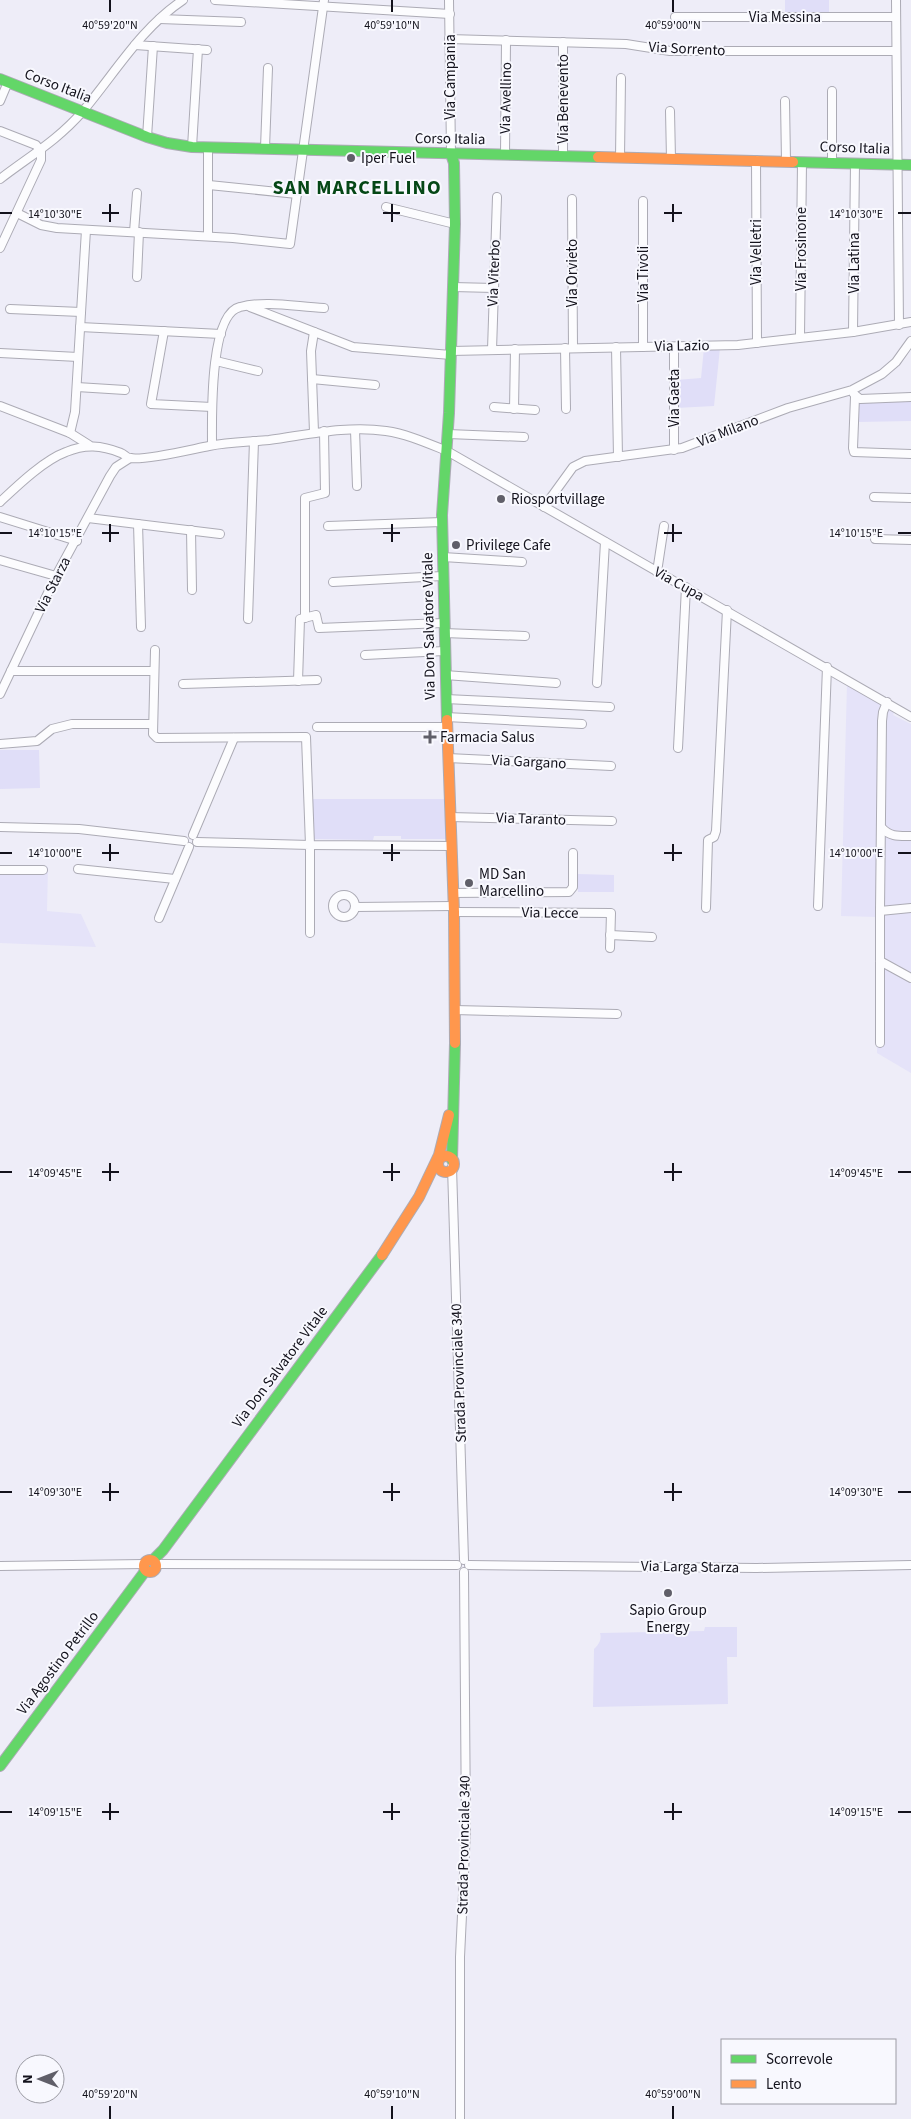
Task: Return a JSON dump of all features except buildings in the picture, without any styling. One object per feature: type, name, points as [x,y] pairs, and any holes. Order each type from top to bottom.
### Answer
[{"type":"street","points":[[0,178],[54,141],[83,111],[135,45],[160,19],[183,0]]},
{"type":"street","points":[[215,0],[323,3],[450,14]]},
{"type":"street","name":"Via Campania","points":[[450,0],[451,154]]},
{"type":"street","points":[[896,0],[899,324]]},
{"type":"street","points":[[17,213],[41,225],[57,228],[208,236],[290,244],[323,3]]},
{"type":"street","name":"Via Messina","points":[[675,17],[896,17]]},
{"type":"street","points":[[160,19],[241,22]]},
{"type":"street","name":"Via Sorrento","points":[[449,39],[626,44],[670,51],[896,51]]},
{"type":"street","name":"Via Avellino","points":[[505,155],[506,40]]},
{"type":"street","name":"Via Benevento","points":[[563,42],[563,156]]},
{"type":"street","points":[[135,45],[207,50]]},
{"type":"street","points":[[147,137],[153,46]]},
{"type":"street","points":[[192,147],[198,49]]},
{"type":"street","points":[[264,148],[268,68]]},
{"type":"street","points":[[620,158],[621,78]]},
{"type":"street","points":[[0,101],[4,81]]},
{"type":"street","name":"Corso Italia","points":[[4,81],[147,137],[192,147],[911,165]]},
{"type":"street","points":[[832,91],[832,163]]},
{"type":"street","points":[[785,101],[786,161]]},
{"type":"street","points":[[670,111],[671,159]]},
{"type":"street","points":[[0,131],[36,145],[41,151],[41,160],[17,213],[2,238],[0,248]]},
{"type":"street","points":[[208,147],[208,236]]},
{"type":"street","name":"Via Don Salvatore Vitale","points":[[148,1567],[163,1550],[393,1240],[424,1187],[443,1164],[453,1097],[454,1010],[453,893],[442,576],[442,522],[448,434],[455,224],[454,163],[451,154]]},
{"type":"street","name":"Via Velletri","points":[[756,160],[757,343]]},
{"type":"street","name":"Via Frosinone","points":[[800,337],[802,162]]},
{"type":"street","name":"Via Latina","points":[[854,332],[855,163]]},
{"type":"street","points":[[209,185],[297,194]]},
{"type":"street","points":[[137,193],[138,276]]},
{"type":"street","name":"Via Viterbo","points":[[492,350],[497,197]]},
{"type":"street","name":"Via Orvieto","points":[[566,409],[572,199]]},
{"type":"street","name":"Via Tivoli","points":[[643,201],[643,347]]},
{"type":"street","points":[[386,207],[455,224]]},
{"type":"street","points":[[70,433],[75,412],[86,230]]},
{"type":"street","points":[[453,287],[494,288]]},
{"type":"street","points":[[212,445],[212,383],[221,334],[224,323],[231,312],[238,307],[283,304],[324,308]]},
{"type":"street","name":"Via Lazio","points":[[248,306],[353,347],[451,353],[515,349],[674,347],[757,343],[854,332],[911,322]]},
{"type":"street","points":[[10,309],[81,312]]},
{"type":"street","points":[[80,327],[221,334]]},
{"type":"street","points":[[164,331],[151,404],[212,406]]},
{"type":"street","points":[[314,332],[310,352],[314,432]]},
{"type":"street","name":"Via Milano","points":[[544,507],[573,467],[593,459],[674,450],[788,408],[854,393],[896,362],[911,341]]},
{"type":"street","points":[[616,347],[618,457]]},
{"type":"street","name":"Via Gaeta","points":[[674,347],[674,450]]},
{"type":"street","points":[[514,408],[515,349]]},
{"type":"street","points":[[0,353],[78,357]]},
{"type":"street","points":[[216,361],[258,371]]},
{"type":"street","points":[[312,379],[375,385]]},
{"type":"street","points":[[76,387],[125,390]]},
{"type":"street","points":[[854,393],[860,399],[911,397]]},
{"type":"street","points":[[854,393],[854,452],[911,454]]},
{"type":"street","points":[[0,406],[70,433],[89,445]]},
{"type":"street","points":[[494,407],[536,410]]},
{"type":"street","points":[[356,430],[357,486]]},
{"type":"street","name":"Via Cupa","points":[[130,458],[152,457],[212,445],[324,431],[384,430],[407,435],[447,451],[827,667],[911,717]]},
{"type":"street","points":[[305,618],[305,498],[325,493],[324,431]]},
{"type":"street","points":[[448,434],[524,437]]},
{"type":"street","points":[[248,619],[254,441]]},
{"type":"street","points":[[0,502],[51,459],[65,452],[89,445],[100,446],[122,453],[130,458]]},
{"type":"street","name":"Via Starza","points":[[0,694],[56,576],[77,541],[110,476],[116,467],[130,458]]},
{"type":"street","points":[[874,496],[911,498]]},
{"type":"street","points":[[0,517],[77,541]]},
{"type":"street","points":[[88,518],[220,534]]},
{"type":"street","points":[[328,526],[442,522]]},
{"type":"street","points":[[138,524],[141,627]]},
{"type":"street","points":[[657,572],[664,526]]},
{"type":"street","points":[[190,530],[192,590]]},
{"type":"street","points":[[875,539],[911,540]]},
{"type":"street","points":[[597,683],[605,542]]},
{"type":"street","points":[[443,558],[522,562]]},
{"type":"street","points":[[0,560],[56,576]]},
{"type":"street","points":[[333,582],[442,576]]},
{"type":"street","points":[[678,748],[686,588]]},
{"type":"street","points":[[706,908],[708,840],[714,837],[716,830],[727,610]]},
{"type":"street","points":[[298,681],[300,619],[316,615],[319,628],[443,628],[525,636]]},
{"type":"street","points":[[155,650],[153,734],[157,738],[306,737],[310,845],[310,933]]},
{"type":"street","points":[[365,655],[444,651]]},
{"type":"street","points":[[818,906],[827,667]]},
{"type":"street","points":[[11,671],[154,671]]},
{"type":"street","points":[[445,675],[556,683]]},
{"type":"street","points":[[182,684],[317,680]]},
{"type":"street","points":[[446,699],[610,707]]},
{"type":"street","points":[[880,1043],[882,721],[887,702]]},
{"type":"street","points":[[317,727],[446,722],[582,724]]},
{"type":"street","points":[[0,744],[36,741],[52,729],[72,724],[153,724]]},
{"type":"street","points":[[195,838],[234,738]]},
{"type":"street","name":"Via Gargano","points":[[448,758],[611,766]]},
{"type":"street","name":"Via Taranto","points":[[450,817],[612,821]]},
{"type":"street","points":[[0,827],[79,829],[186,844]]},
{"type":"street","points":[[882,828],[887,834],[893,836],[911,836]]},
{"type":"street","points":[[159,918],[175,879],[187,836],[310,845],[451,846]]},
{"type":"street","points":[[881,846],[887,838],[893,836]]},
{"type":"street","points":[[453,893],[569,892],[573,887],[573,854]]},
{"type":"street","points":[[78,869],[175,879]]},
{"type":"street","points":[[0,870],[43,870]]},
{"type":"street","points":[[355,907],[453,909]]},
{"type":"street","points":[[880,911],[911,908]]},
{"type":"street","name":"Via Lecce","points":[[453,909],[611,913],[610,948]]},
{"type":"street","points":[[610,935],[652,937]]},
{"type":"street","points":[[880,961],[911,978]]},
{"type":"street","points":[[454,1010],[617,1014]]},
{"type":"street","name":"Strada Provinciale 340","points":[[443,1164],[454,1186],[463,1565],[466,1831],[460,1957],[460,2119]]},
{"type":"street","name":"Via Larga Starza","points":[[0,1566],[463,1565],[747,1568],[911,1565]]},
{"type":"street","name":"Via Agostino Petrillo","points":[[0,1766],[148,1567]]},
{"type":"shaded area","points":[[785,0],[829,0],[829,15],[785,15]]},
{"type":"shaded area","points":[[704,348],[720,348],[714,406],[676,408],[676,380],[701,378]]},
{"type":"shaded area","points":[[911,400],[911,421],[858,422],[859,401]]},
{"type":"shaded area","points":[[847,683],[879,702],[894,713],[893,715],[911,724],[911,1073],[877,1053],[877,917],[841,916]]},
{"type":"shaded area","points":[[0,750],[39,750],[40,788],[0,789]]},
{"type":"shaded area","points":[[312,799],[444,799],[446,839],[401,839],[401,836],[374,836],[373,840],[312,839]]},
{"type":"shaded area","points":[[0,866],[48,867],[47,911],[81,914],[96,947],[0,943]]},
{"type":"shaded area","points":[[578,874],[614,875],[614,892],[578,892]]},
{"type":"shaded area","points":[[705,1627],[737,1627],[737,1657],[727,1657],[728,1704],[593,1707],[594,1649],[600,1642],[600,1633],[704,1631]]},
{"type":"traffic: fast","points":[[0,79],[147,137],[167,143],[192,147],[598,157]]},
{"type":"traffic: fast","points":[[447,720],[442,515],[449,413],[455,224],[454,163],[451,154]]},
{"type":"traffic: fast","points":[[793,162],[911,165]]},
{"type":"traffic: fast","points":[[452,1160],[455,1043]]},
{"type":"traffic: fast","points":[[153,1560],[163,1550],[382,1255]]},
{"type":"traffic: fast","points":[[0,1766],[146,1570]]},
{"type":"traffic: slow","points":[[598,157],[793,162]]},
{"type":"traffic: slow","points":[[447,720],[454,912],[455,1043]]},
{"type":"traffic: slow","points":[[382,1255],[419,1197],[439,1155],[449,1115]]},
{"type":"traffic: slow","points":[[446,1156],[454,1164],[446,1172],[438,1164],[446,1156]]},
{"type":"traffic: slow","points":[[148,1560],[152,1560],[156,1566],[152,1572],[148,1572],[144,1568],[144,1564],[148,1560]]},
{"type":"place","name":"Iper Fuel","points":[[351,158]]},
{"type":"place","name":"Riosportvillage","points":[[501,499]]},
{"type":"place","name":"Privilege Cafe","points":[[456,545]]},
{"type":"place","name":"Farmacia Salus","points":[[430,737]]},
{"type":"place","name":"MD San Marcellino","points":[[469,883]]},
{"type":"place","name":"Sapio Group Energy","points":[[668,1593]]},
{"type":"district","name":"SAN MARCELLINO","points":[[357,188]]}]
